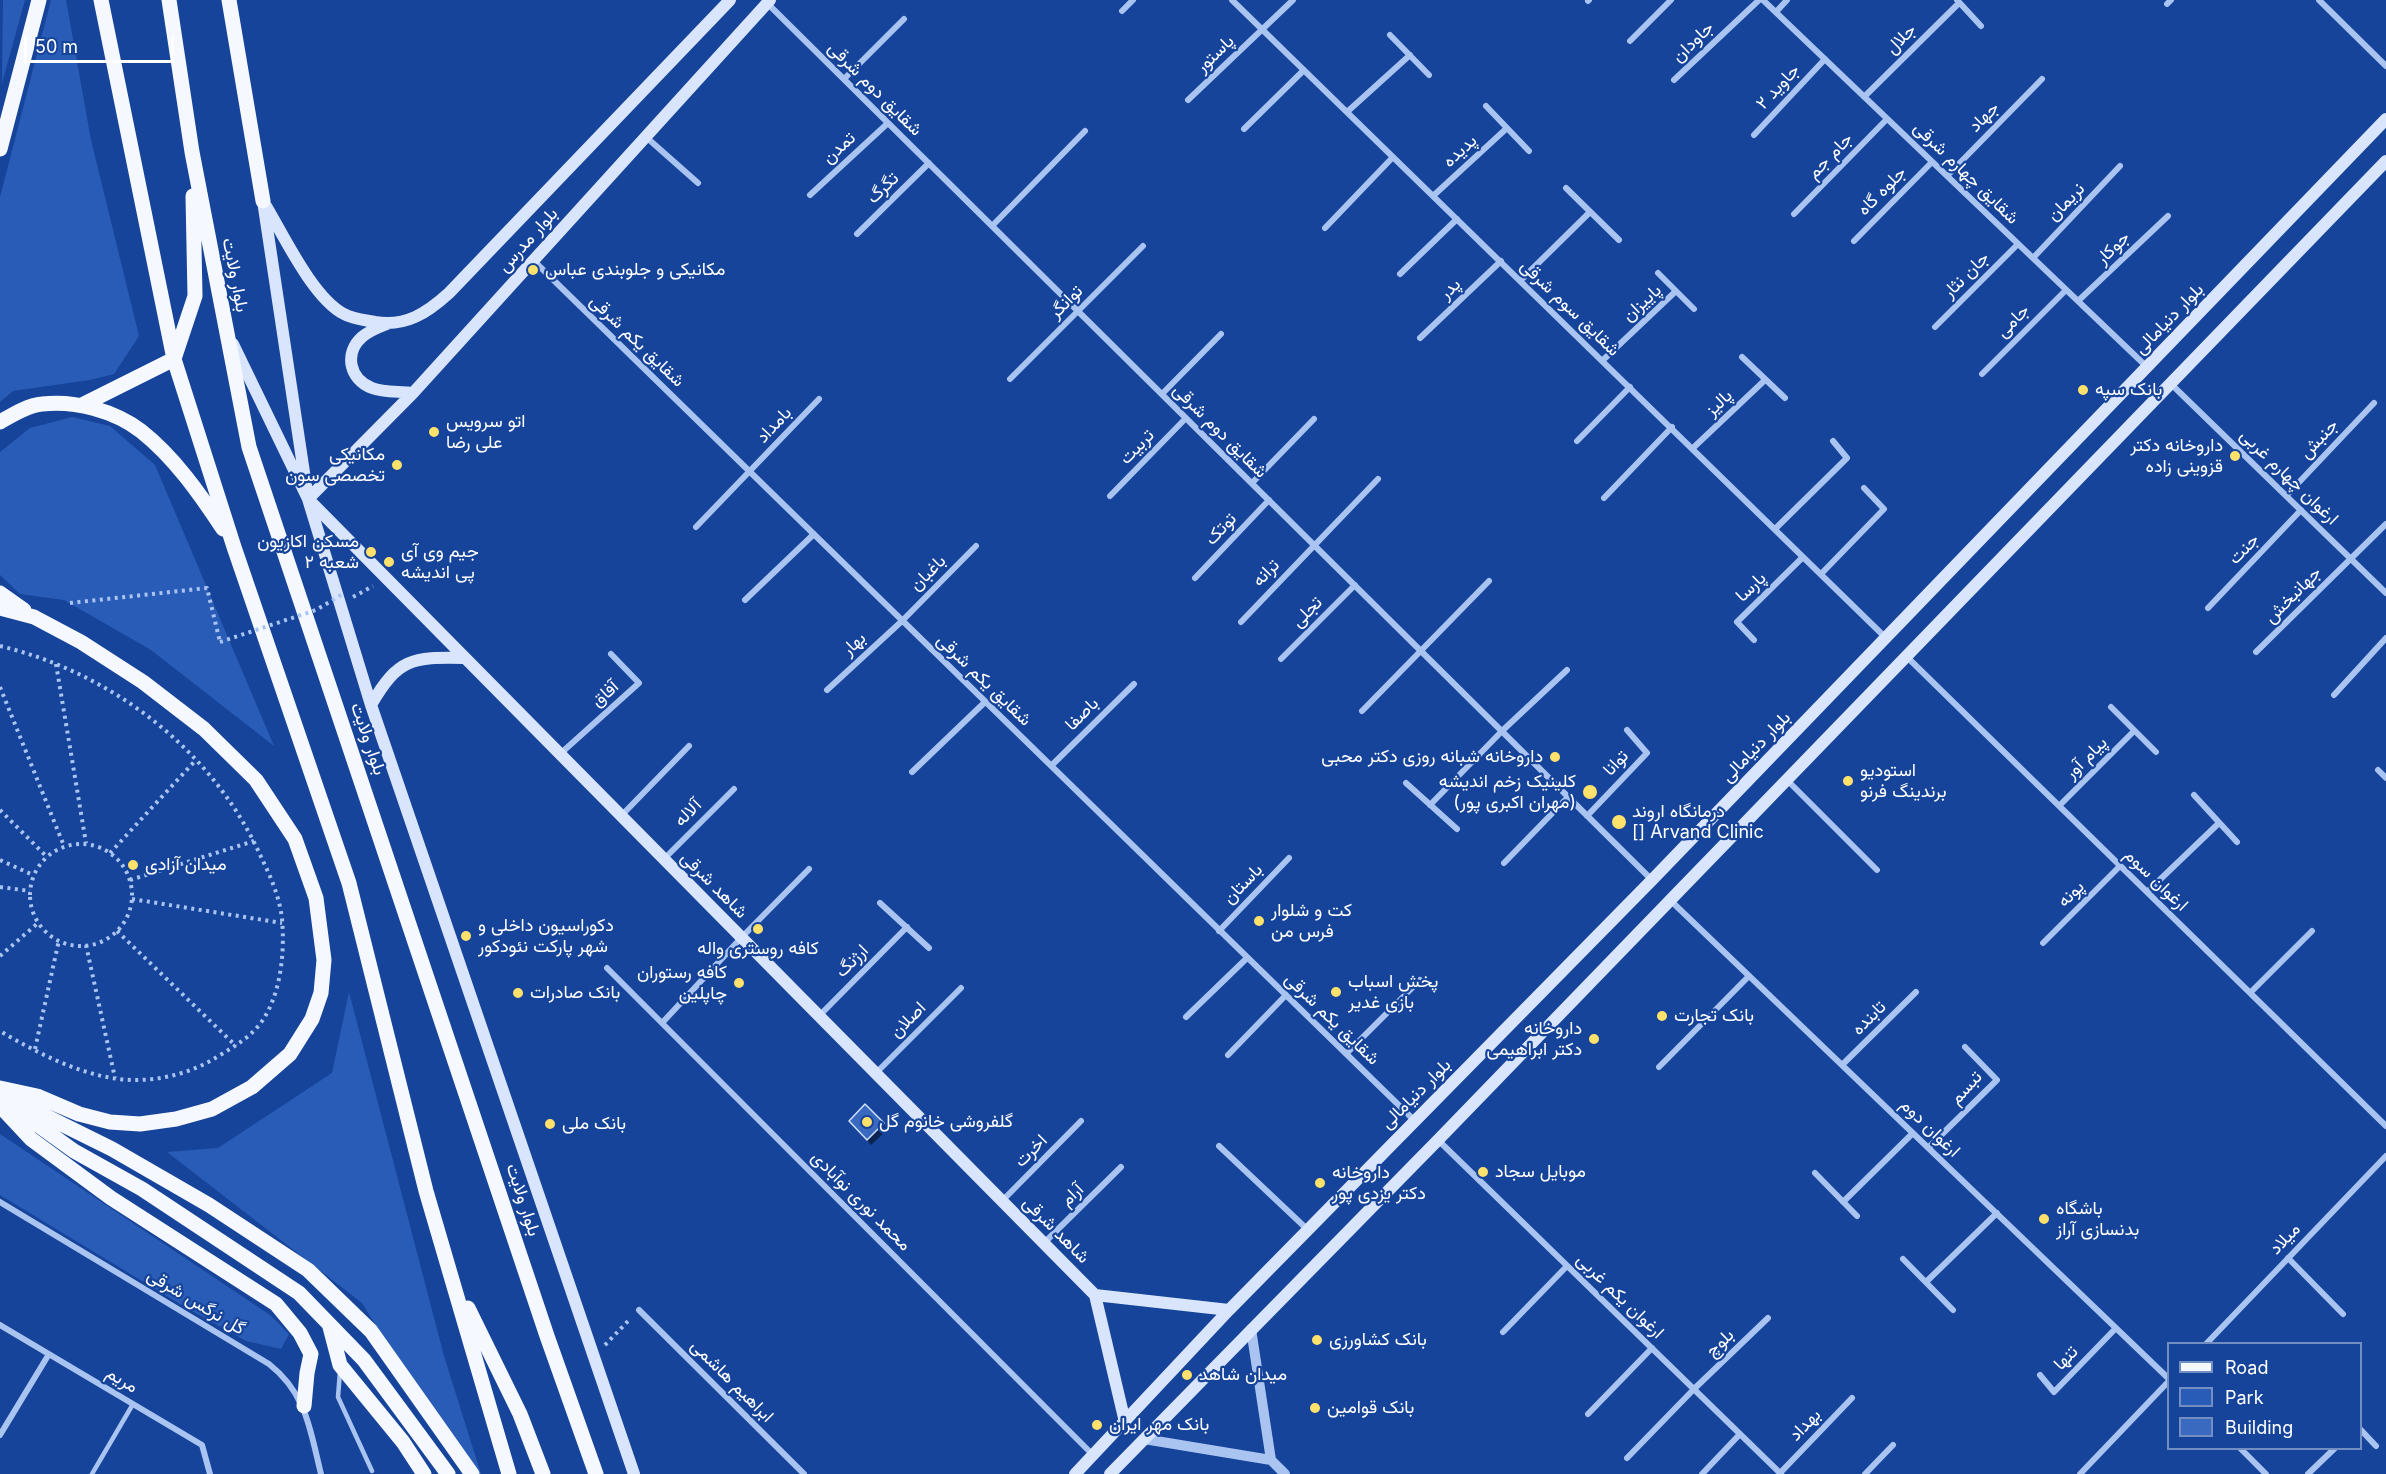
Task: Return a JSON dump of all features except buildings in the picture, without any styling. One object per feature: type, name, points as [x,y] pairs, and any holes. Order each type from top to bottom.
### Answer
[{"type":"main road","points":[[0,149],[39,0]]},
{"type":"main road","points":[[101,0],[174,359],[234,547],[349,883],[426,1191],[509,1474]]},
{"type":"main road","name":"بلوار ولایت","points":[[169,0],[192,152],[249,447],[547,1336],[596,1474]]},
{"type":"main road","points":[[229,0],[263,201],[308,500]]},
{"type":"main road","name":"بلوار مدرس","points":[[387,324],[419,317],[449,293],[730,0]]},
{"type":"main road","name":"بلوار مدرس","points":[[308,500],[413,393],[769,1]]},
{"type":"main road","name":"بلوار دنیامالی","points":[[1075,1474],[1229,1310],[1652,880],[2386,119]]},
{"type":"main road","points":[[82,405],[174,359],[195,296],[192,152]]},
{"type":"main road","points":[[1110,1474],[1438,1140],[2386,161]]},
{"type":"main road","points":[[263,201],[300,264],[328,303],[345,315],[387,324]]},
{"type":"main road","points":[[387,324],[363,336],[353,348],[351,370],[360,383],[374,389],[413,393]]},
{"type":"main road","points":[[226,330],[308,500]]},
{"type":"main road","points":[[0,422],[41,404],[82,405],[118,417],[141,431],[198,490],[234,547]]},
{"type":"main road","name":"بلوار ولایت","points":[[308,500],[371,705],[634,1474]]},
{"type":"main road","name":"شاهد شرقی","points":[[308,500],[1095,1295]]},
{"type":"main road","points":[[0,593],[34,617],[81,642],[143,682],[204,729],[256,780],[295,839],[316,898],[324,960],[321,993],[312,1019],[290,1054],[252,1087],[212,1110],[176,1119],[140,1124],[110,1122],[79,1114],[37,1096],[0,1088]]},
{"type":"main road","points":[[0,608],[34,617]]},
{"type":"main road","points":[[371,705],[385,681],[405,663],[426,657],[464,657]]},
{"type":"main road","points":[[0,1093],[112,1149],[209,1205],[308,1270],[371,1330],[472,1474]]},
{"type":"main road","points":[[0,1099],[74,1150],[142,1189],[299,1293],[364,1360],[448,1474]]},
{"type":"main road","points":[[0,1106],[31,1139],[92,1185],[276,1304],[300,1333],[311,1354],[304,1406]]},
{"type":"main road","points":[[451,1273],[520,1414],[543,1474]]},
{"type":"main road","points":[[1125,1422],[1095,1295],[1229,1310]]},
{"type":"main road","points":[[329,1325],[340,1365],[403,1442],[424,1474]]},
{"type":"street","points":[[1122,11],[1133,0]]},
{"type":"street","name":"شقایق سوم شرقی","points":[[1232,0],[1886,639]]},
{"type":"street","name":"پاستور","points":[[1188,100],[1293,0]]},
{"type":"street","points":[[1630,41],[1671,0]]},
{"type":"street","name":"شقایق چهارم شرقی","points":[[1761,0],[2147,368]]},
{"type":"street","name":"جاودان","points":[[1674,81],[1761,0]]},
{"type":"street","points":[[1776,12],[1787,0]]},
{"type":"street","points":[[2319,0],[2386,66]]},
{"type":"street","name":"شقایق دوم شرقی","points":[[769,1],[888,123],[1652,880]]},
{"type":"street","name":"جلال","points":[[1864,97],[1958,1],[1981,26]]},
{"type":"street","points":[[844,79],[904,19]]},
{"type":"street","points":[[1390,35],[1429,75]]},
{"type":"street","points":[[1347,112],[1410,55]]},
{"type":"street","name":"جاوید ۲","points":[[1754,135],[1825,59]]},
{"type":"street","points":[[1244,129],[1304,70]]},
{"type":"street","name":"جهاد","points":[[1947,176],[2042,79]]},
{"type":"street","points":[[1486,106],[1529,151]]},
{"type":"street","name":"جام جم","points":[[1794,214],[1887,119]]},
{"type":"street","name":"تمدن","points":[[810,195],[888,123]]},
{"type":"street","name":"پدیده","points":[[1434,196],[1507,128]]},
{"type":"street","points":[[992,226],[1086,131]]},
{"type":"street","points":[[646,136],[698,183]]},
{"type":"street","points":[[1324,228],[1393,156]]},
{"type":"street","name":"جلوه گاه","points":[[1854,241],[1932,162]]},
{"type":"street","name":"تگرگ","points":[[857,234],[929,163]]},
{"type":"street","name":"نریمان","points":[[2033,258],[2120,166]]},
{"type":"street","points":[[1566,189],[1619,240]]},
{"type":"street","points":[[1521,280],[1590,212]]},
{"type":"street","name":"جوکار","points":[[2078,301],[2168,216]]},
{"type":"street","points":[[1400,274],[1457,219]]},
{"type":"street","name":"جان نثار","points":[[1935,327],[2018,244]]},
{"type":"street","name":"توانگر","points":[[1010,379],[1143,246]]},
{"type":"street","name":"شقایق یکم شرقی","points":[[533,261],[1415,1121]]},
{"type":"street","name":"پدر","points":[[1420,338],[1501,261]]},
{"type":"street","name":"پاییزان","points":[[1658,273],[1694,309]]},
{"type":"street","name":"جامی","points":[[1982,374],[2066,290]]},
{"type":"street","name":"پاییزان","points":[[1603,360],[1676,291]]},
{"type":"street","points":[[1162,394],[1221,334]]},
{"type":"street","points":[[1742,357],[1785,398]]},
{"type":"street","name":"پالیز","points":[[1693,448],[1765,380]]},
{"type":"street","name":"ارغوان چهارم غربی","points":[[2170,383],[2386,593]]},
{"type":"street","points":[[1577,441],[1630,387]]},
{"type":"street","name":"بامداد","points":[[696,527],[819,399]]},
{"type":"street","name":"جنبش","points":[[2286,496],[2374,403]]},
{"type":"street","name":"تربیت","points":[[1110,496],[1186,418]]},
{"type":"street","points":[[1252,483],[1314,419]]},
{"type":"street","points":[[1604,498],[1672,428]]},
{"type":"street","points":[[1775,529],[1847,458],[1833,441]]},
{"type":"street","name":"ترانه","points":[[1241,622],[1378,479]]},
{"type":"street","points":[[1821,574],[1884,509],[1864,488]]},
{"type":"street","name":"توتک","points":[[1195,578],[1269,500]]},
{"type":"street","name":"جنت","points":[[2208,608],[2301,510]]},
{"type":"street","name":"جهانبخش","points":[[2256,652],[2386,524]]},
{"type":"street","points":[[745,600],[814,534]]},
{"type":"street","name":"باغبان","points":[[902,621],[976,546]]},
{"type":"street","name":"پارسا","points":[[1754,640],[1737,622],[1803,557]]},
{"type":"street","points":[[1362,711],[1489,581]]},
{"type":"street","name":"تجلی","points":[[1281,659],[1354,585]]},
{"type":"street","name":"بهار","points":[[827,690],[902,621]]},
{"type":"street","points":[[2334,694],[2386,638]]},
{"type":"street","name":"آفاق","points":[[560,754],[639,683],[611,654]]},
{"type":"street","name":"ارغوان سوم","points":[[1906,656],[2386,1126]]},
{"type":"street","points":[[1430,805],[1502,731],[1567,670]]},
{"type":"street","name":"باصفا","points":[[1051,766],[1134,684]]},
{"type":"street","points":[[912,772],[985,702]]},
{"type":"street","points":[[2111,707],[2156,752]]},
{"type":"street","name":"توانا","points":[[1587,816],[1647,753],[1627,730]]},
{"type":"street","name":"پیام آور","points":[[2059,806],[2134,731]]},
{"type":"street","points":[[621,816],[689,746]]},
{"type":"street","points":[[2378,770],[2386,778]]},
{"type":"street","points":[[1787,779],[1877,870]]},
{"type":"street","points":[[1406,783],[1457,829]]},
{"type":"street","name":"آلاله","points":[[663,859],[734,789]]},
{"type":"street","points":[[2194,795],[2237,842]]},
{"type":"street","points":[[1504,863],[1568,797]]},
{"type":"street","points":[[2147,892],[2219,823]]},
{"type":"street","name":"باستان","points":[[1220,930],[1289,858]]},
{"type":"street","name":"پونه","points":[[2043,943],[2120,866]]},
{"type":"street","points":[[662,1023],[809,869]]},
{"type":"street","name":"ارغوان دوم","points":[[1670,900],[2167,1378]]},
{"type":"street","points":[[880,903],[929,948]]},
{"type":"street","name":"ارژنگ","points":[[819,1016],[907,927]]},
{"type":"street","points":[[2250,993],[2312,931]]},
{"type":"street","points":[[1186,1017],[1247,958]]},
{"type":"street","name":"محمد نوری نوآبادی","points":[[607,968],[1093,1455]]},
{"type":"street","points":[[1659,1067],[1749,976]]},
{"type":"street","points":[[1346,1054],[1420,980]]},
{"type":"street","name":"اصلان","points":[[876,1074],[961,988]]},
{"type":"street","name":"تابنده","points":[[1842,1065],[1916,992]]},
{"type":"street","points":[[1228,1055],[1286,995]]},
{"type":"street","name":"تبسم","points":[[1928,1148],[1997,1080],[1965,1047]]},
{"type":"street","name":"اخرت","points":[[1002,1201],[1082,1121]]},
{"type":"street","points":[[1843,1202],[1912,1133]]},
{"type":"street","name":"ارغوان یکم غربی","points":[[1438,1140],[1780,1474]]},
{"type":"street","points":[[1219,1146],[1308,1230]]},
{"type":"street","name":"میلاد","points":[[2208,1342],[2386,1156]]},
{"type":"street","name":"آرام","points":[[1044,1243],[1121,1167]]},
{"type":"street","points":[[1815,1173],[1857,1216]]},
{"type":"street","name":"گل نرگس شرقی","points":[[0,1202],[281,1373],[304,1406],[321,1474]]},
{"type":"street","points":[[1926,1282],[1997,1213]]},
{"type":"street","points":[[1903,1258],[1953,1310]]},
{"type":"street","points":[[2288,1258],[2343,1314]]},
{"type":"street","points":[[1503,1332],[1568,1266]]},
{"type":"street","name":"ابراهیم هاشمی","points":[[639,1310],[804,1474]]},
{"type":"street","name":"بلوچ","points":[[1627,1458],[1768,1318]]},
{"type":"street","name":"مریم","points":[[0,1325],[202,1445],[210,1474]]},
{"type":"street","name":"تنها","points":[[2040,1375],[2054,1392],[2116,1328]]},
{"type":"street","points":[[1251,1329],[1271,1460]]},
{"type":"street","points":[[1587,1414],[1652,1348]]},
{"type":"street","points":[[0,1435],[49,1354]]},
{"type":"street","points":[[2080,1474],[2167,1382]]},
{"type":"street","name":"بهداد","points":[[1780,1474],[1852,1398]]},
{"type":"street","points":[[2362,1430],[2376,1446]]},
{"type":"street","points":[[1702,1474],[1740,1434]]},
{"type":"street","points":[[1144,1439],[1271,1460],[1285,1474]]},
{"type":"street","points":[[1865,1474],[1893,1445]]},
{"type":"street","points":[[2241,1450],[2264,1473]]},
{"type":"street","points":[[2308,1474],[2334,1450]]},
{"type":"lane","points":[[340,1365],[338,1397],[372,1471]]},
{"type":"lane","points":[[92,1474],[134,1404]]},
{"type":"path","points":[[352,597],[387,579]]},
{"type":"path","points":[[70,603],[207,588],[220,642],[316,610],[343,594]]},
{"type":"path","points":[[0,646],[56,664],[97,683],[154,720],[195,760],[229,800],[254,841],[270,876],[282,923],[280,972],[271,1004],[260,1023],[236,1046],[190,1071],[135,1080],[115,1078],[83,1070],[0,1031]]},
{"type":"path","points":[[56,664],[86,843]]},
{"type":"path","points":[[0,687],[64,846]]},
{"type":"path","points":[[110,853],[195,760]]},
{"type":"path","points":[[0,810],[46,857]]},
{"type":"path","points":[[130,880],[254,841]]},
{"type":"path","points":[[86,843],[102,847],[127,871],[132,899],[125,922],[117,931],[98,943],[81,946],[49,935],[38,923],[32,908],[30,891],[33,875],[46,857],[64,846],[86,843]]},
{"type":"path","points":[[0,860],[33,875]]},
{"type":"path","points":[[0,887],[30,891]]},
{"type":"path","points":[[132,899],[282,923]]},
{"type":"path","points":[[0,956],[38,923]]},
{"type":"path","points":[[117,931],[236,1046]]},
{"type":"path","points":[[36,1049],[59,940]]},
{"type":"path","points":[[86,945],[115,1078]]},
{"type":"path","points":[[594,1356],[639,1310]]},
{"type":"green space","points":[[3,0],[25,0],[2,83]]},
{"type":"green space","points":[[51,0],[66,0],[91,140],[139,336],[114,374],[90,380],[13,391],[0,402],[0,197]]},
{"type":"green space","points":[[72,417],[110,426],[155,465],[274,746],[151,650],[64,600],[20,594],[0,575],[0,452],[30,428]]},
{"type":"green space","points":[[349,992],[444,1356],[481,1474],[477,1474],[442,1432],[362,1303],[167,1152],[218,1148],[332,1073]]},
{"type":"green space","points":[[0,1134],[270,1315],[289,1334],[281,1349],[246,1341],[185,1307],[0,1195]]},
{"type":"place","name":"مکانیکی و جلوبندی عباس","points":[[533,270]]},
{"type":"place","name":"بانک سپه","points":[[2083,390]]},
{"type":"place","name":"اتو سرویس علی رضا","points":[[434,432]]},
{"type":"place","name":"داروخانه دکتر قزوینی زاده","points":[[2235,456]]},
{"type":"place","name":"مکانیکی تخصصی سون","points":[[397,465]]},
{"type":"place","name":"مسکن اکازیون شعبه ۲","points":[[371,552]]},
{"type":"place","name":"جیم وی آی پی اندیشه","points":[[389,562]]},
{"type":"place","name":"داروخانه شبانه روزی دکتر محبی","points":[[1555,757]]},
{"type":"place","name":"استودیو برندینگ فرنو","points":[[1848,781]]},
{"type":"place","name":"کلینیک زخم اندیشه (مهران اکبری پور)","points":[[1590,792]]},
{"type":"place","name":"درمانگاه اروند [] Arvand Clinic","points":[[1619,822]]},
{"type":"place","name":"میدان آزادی","points":[[133,865]]},
{"type":"place","name":"کت و شلوار فرس من","points":[[1259,921]]},
{"type":"place","name":"کافه روستری واله","points":[[758,929]]},
{"type":"place","name":"دکوراسیون داخلی و شهر پارکت نئودکور","points":[[466,936]]},
{"type":"place","name":"کافه رستوران چاپلین","points":[[739,983]]},
{"type":"place","name":"پخش اسباب بازی غدیر","points":[[1336,992]]},
{"type":"place","name":"بانک صادرات","points":[[518,993]]},
{"type":"place","name":"بانک تجارت","points":[[1662,1016]]},
{"type":"place","name":"داروخانه دکتر ابراهیمی","points":[[1594,1039]]},
{"type":"place","name":"گلفروشی خانوم گل","points":[[867,1122]]},
{"type":"place","name":"بانک ملی","points":[[550,1124]]},
{"type":"place","name":"موبایل سجاد","points":[[1483,1172]]},
{"type":"place","name":"داروخانه دکتر یزدی پور","points":[[1320,1183]]},
{"type":"place","name":"باشگاه بدنسازی آراز","points":[[2044,1219]]},
{"type":"place","name":"بانک کشاورزی","points":[[1317,1340]]},
{"type":"place","name":"میدان شاهد","points":[[1187,1375]]},
{"type":"place","name":"بانک قوامین","points":[[1315,1408]]},
{"type":"place","name":"بانک مهر ایران","points":[[1097,1425]]}]
